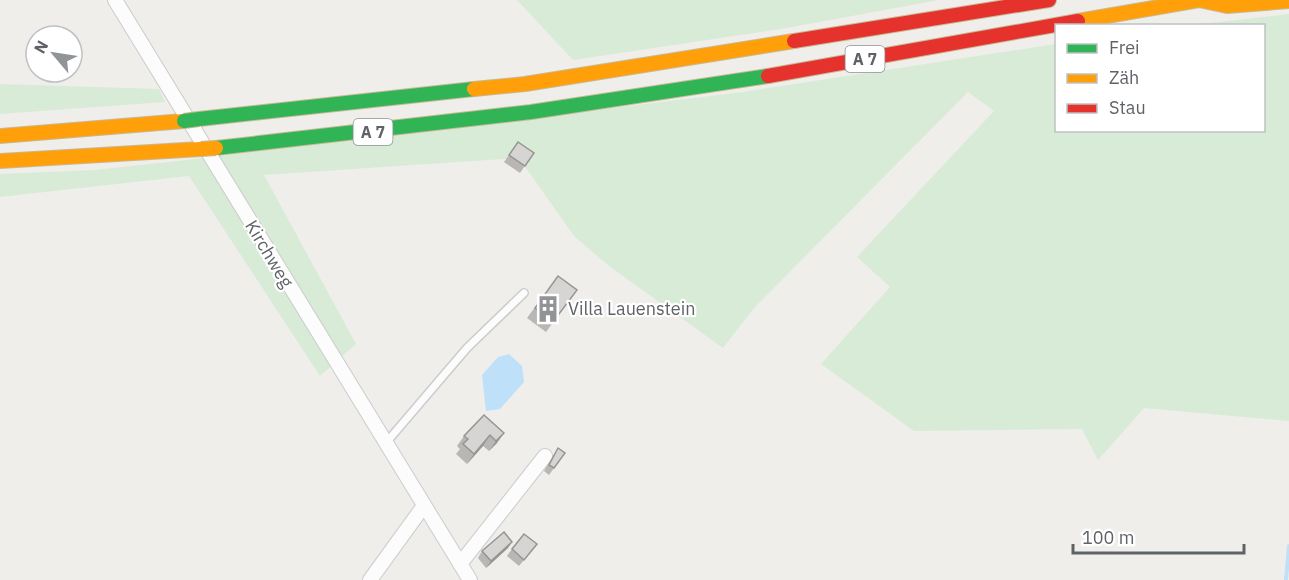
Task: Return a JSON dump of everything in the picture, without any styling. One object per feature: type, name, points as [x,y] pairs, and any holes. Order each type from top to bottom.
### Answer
[{"type":"highway","name":"A 7","points":[[0,136],[184,121],[525,84],[1049,0]]},
{"type":"highway","name":"A 7","points":[[1063,24],[1199,0]]},
{"type":"highway","points":[[1199,0],[1227,6],[1289,1]]},
{"type":"highway","name":"A 7","points":[[0,161],[216,148],[448,122],[740,81],[1055,25]]},
{"type":"street","name":"Kirchweg","points":[[115,0],[423,507],[470,580]]},
{"type":"street","points":[[460,564],[545,456]]},
{"type":"street","points":[[370,580],[423,507]]},
{"type":"lane","points":[[385,444],[466,348],[524,293]]},
{"type":"green space","points":[[517,0],[939,0],[781,29],[573,60]]},
{"type":"green space","points":[[1289,14],[1289,421],[1144,408],[1098,460],[1082,429],[914,431],[821,364],[890,287],[857,257],[994,111],[968,92],[754,308],[723,348],[609,266],[574,236],[519,158],[264,175],[356,344],[320,376],[189,176],[0,197],[0,174],[94,170],[178,161],[743,92],[1055,44],[1055,132],[1265,132],[1265,24],[1201,24]]},
{"type":"green space","points":[[0,84],[159,89],[165,102],[0,114]]},
{"type":"water","points":[[509,354],[522,366],[524,382],[500,409],[486,411],[482,375],[498,357]]},
{"type":"building","points":[[518,142],[534,153],[525,166],[509,155]]},
{"type":"building","name":"Villa Lauenstein","points":[[558,276],[577,290],[553,322],[535,308]]},
{"type":"building","points":[[484,415],[504,433],[496,441],[490,435],[474,454],[463,444],[468,439],[464,436]]},
{"type":"building","points":[[558,448],[565,453],[554,468],[549,465]]},
{"type":"building","points":[[504,532],[512,542],[491,561],[482,551]]},
{"type":"building","points":[[524,534],[537,544],[524,560],[512,549]]},
{"type":"waterway","points":[[1286,580],[1289,546]]},
{"type":"traffic: fast","points":[[216,148],[531,112],[768,76]]},
{"type":"traffic: fast","points":[[199,119],[474,89]]},
{"type":"traffic: fast","points":[[184,121],[199,119]]},
{"type":"traffic: slow","points":[[1199,0],[1227,6],[1289,1]]},
{"type":"traffic: slow","points":[[1078,21],[1199,0]]},
{"type":"traffic: slow","points":[[474,89],[525,84],[794,41]]},
{"type":"traffic: slow","points":[[0,136],[184,121]]},
{"type":"traffic: slow","points":[[201,149],[216,148]]},
{"type":"traffic: slow","points":[[0,161],[201,149]]},
{"type":"traffic: jam","points":[[794,41],[1049,0]]},
{"type":"traffic: jam","points":[[1061,24],[1078,21]]},
{"type":"traffic: jam","points":[[768,76],[1055,25]]},
{"type":"place","name":"Villa Lauenstein","points":[[548,309]]}]
